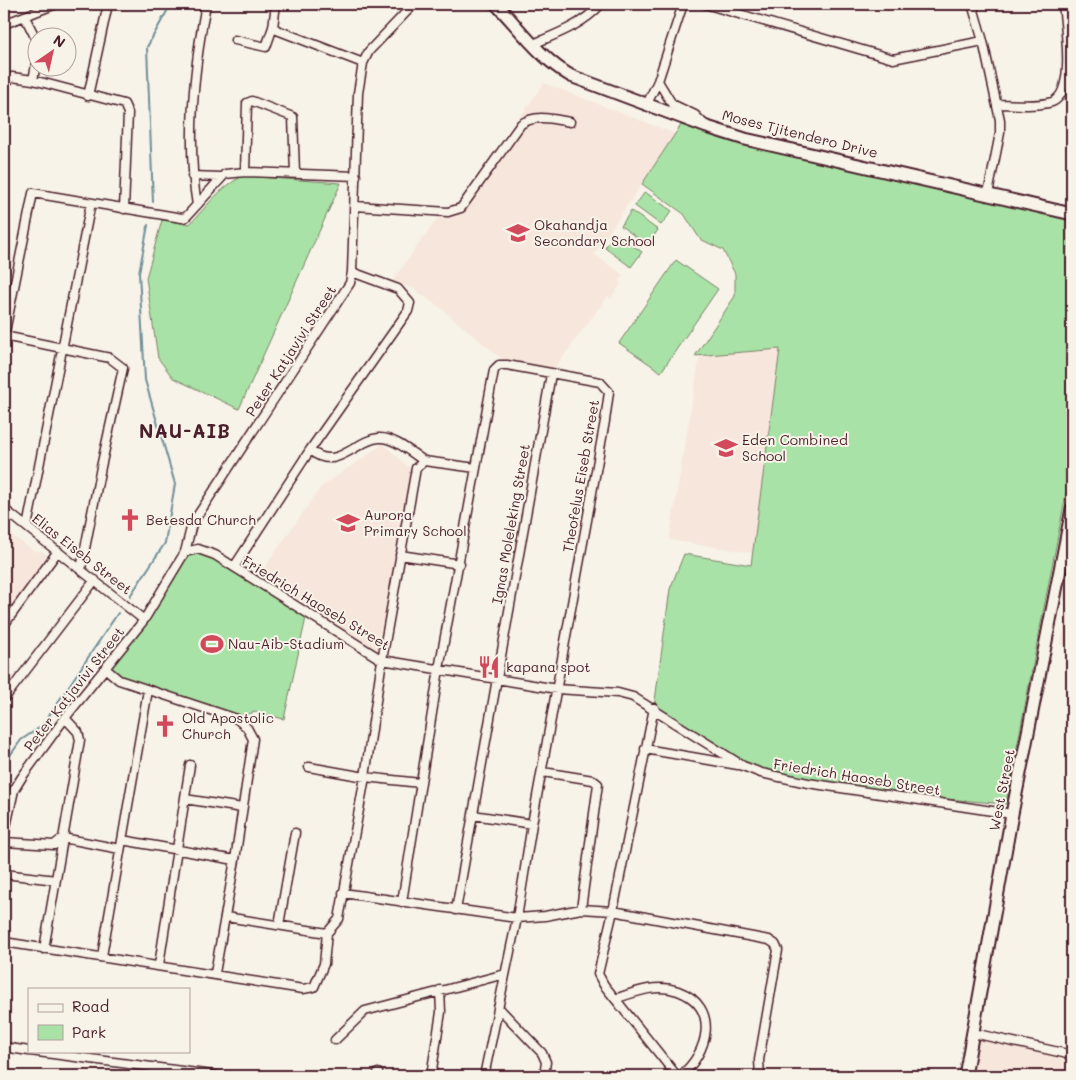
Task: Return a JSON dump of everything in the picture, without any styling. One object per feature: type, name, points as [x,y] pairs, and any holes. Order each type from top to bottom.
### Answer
[{"type":"street","points":[[4,24],[56,4]]},
{"type":"street","points":[[88,96],[108,4]]},
{"type":"street","points":[[197,205],[192,176],[198,45],[206,4]]},
{"type":"street","points":[[235,40],[266,47],[273,27],[276,4]]},
{"type":"street","name":"Peter Katjavivi Street","points":[[4,836],[14,790],[65,718],[144,620],[185,552],[192,524],[344,294],[352,272],[358,93],[363,63],[369,51],[414,4]]},
{"type":"street","name":"Moses Tjitendero Drive","points":[[496,4],[545,59],[571,76],[707,127],[745,139],[1072,214]]},
{"type":"street","points":[[533,44],[566,30],[594,12],[601,4]]},
{"type":"street","points":[[647,104],[658,81],[683,4]]},
{"type":"street","points":[[705,4],[893,59],[984,41]]},
{"type":"street","points":[[972,4],[984,41],[997,104],[1000,133],[988,194]]},
{"type":"street","points":[[997,104],[1051,102],[1063,94],[1069,72],[1063,4]]},
{"type":"street","points":[[25,17],[30,28]]},
{"type":"street","points":[[273,27],[363,63]]},
{"type":"street","points":[[4,84],[12,77],[33,80],[124,104],[128,113],[124,208]]},
{"type":"street","points":[[658,81],[672,104],[695,115],[707,127]]},
{"type":"street","points":[[245,172],[247,103],[252,101],[293,117],[295,173]]},
{"type":"street","points":[[355,206],[448,212],[457,210],[461,208],[521,124],[528,119],[542,117],[570,122]]},
{"type":"street","points":[[81,569],[100,467],[123,368],[110,358],[4,337],[31,194],[35,193],[182,218],[186,217],[220,177],[225,174],[245,172],[356,176]]},
{"type":"street","points":[[192,176],[220,177]]},
{"type":"street","points":[[27,527],[91,203]]},
{"type":"street","points":[[234,567],[310,450],[408,311],[410,303],[398,289],[352,272]]},
{"type":"street","points":[[4,288],[13,290]]},
{"type":"street","name":"Theofelus Eiseb Street","points":[[402,902],[439,669],[460,564],[494,370],[499,365],[600,382],[609,392],[557,689]]},
{"type":"street","name":"Ignas Moleleking Street","points":[[456,910],[551,374]]},
{"type":"street","points":[[310,450],[325,458],[339,457],[379,438],[386,438],[424,461],[476,468]]},
{"type":"street","points":[[4,942],[214,973],[302,989],[314,987],[324,964],[327,933],[339,920],[365,777],[382,660],[416,468],[424,461]]},
{"type":"street","name":"Elias Eiseb Street","points":[[4,509],[144,620]]},
{"type":"street","name":"West Street","points":[[965,1076],[1012,814],[1072,509]]},
{"type":"street","name":"Friedrich Haoseb Street","points":[[185,552],[198,549],[215,555],[382,660],[557,689],[618,693],[633,697],[654,708],[743,766],[761,774],[1012,814]]},
{"type":"street","points":[[4,625],[58,551]]},
{"type":"street","points":[[400,555],[460,564]]},
{"type":"street","points":[[4,699],[95,580]]},
{"type":"street","points":[[106,669],[119,680],[237,720],[247,728],[253,739],[236,860],[214,973]]},
{"type":"street","points":[[484,1076],[517,918],[557,689]]},
{"type":"street","points":[[102,956],[148,690]]},
{"type":"street","points":[[615,999],[641,989],[660,988],[678,991],[693,999],[704,1011],[707,1028],[702,1051],[692,1067],[678,1076],[615,999],[598,974],[613,912],[654,708]]},
{"type":"street","points":[[44,949],[80,740],[78,732],[65,718]]},
{"type":"street","points":[[645,749],[743,766]]},
{"type":"street","points":[[159,965],[190,765]]},
{"type":"street","points":[[309,767],[365,777],[420,783]]},
{"type":"street","points":[[543,772],[593,780],[598,784],[581,909]]},
{"type":"street","points":[[185,799],[242,808]]},
{"type":"street","points":[[473,815],[532,824]]},
{"type":"street","points":[[279,925],[295,833]]},
{"type":"street","points":[[4,842],[54,845],[63,838],[120,849]]},
{"type":"street","points":[[122,840],[236,860]]},
{"type":"street","points":[[4,874],[56,880]]},
{"type":"street","points":[[343,893],[517,918],[545,916],[581,909],[613,912],[769,940],[775,944],[778,950],[777,966],[759,1060],[760,1076]]},
{"type":"street","points":[[226,917],[327,933]]},
{"type":"street","points":[[335,1040],[365,1011],[505,974]]},
{"type":"street","points":[[431,1076],[441,1012],[440,990]]},
{"type":"street","points":[[498,1006],[542,1053],[546,1062],[544,1076]]},
{"type":"street","points":[[973,1033],[1072,1054]]},
{"type":"street","points":[[4,1047],[28,1051]]},
{"type":"street","points":[[38,1052],[220,1076]]},
{"type":"shaded area","name":"Okahandja Secondary School","points":[[544,83],[676,134],[594,254],[623,275],[618,282],[621,284],[611,298],[608,296],[553,370],[505,362],[442,309],[414,289],[392,282],[446,205],[456,205],[462,200]]},
{"type":"shaded area","name":"Eden Combined School","points":[[780,348],[754,553],[669,540],[700,355]]},
{"type":"shaded area","name":"Aurora Primary School","points":[[383,444],[412,470],[377,652],[260,574],[321,487]]},
{"type":"shaded area","points":[[4,530],[34,551],[41,551],[47,555],[47,559],[4,618]]},
{"type":"shaded area","points":[[1072,585],[1072,647],[1061,645]]},
{"type":"shaded area","points":[[973,1033],[1072,1055],[1072,1076],[965,1076]]},
{"type":"green space","points":[[681,125],[725,140],[774,152],[1072,220],[1072,463],[1006,804],[876,793],[761,773],[654,708],[670,589],[684,554],[751,565],[780,349],[695,356],[735,296],[735,274],[723,250],[700,239],[684,214],[642,184]]},
{"type":"green space","points":[[243,176],[341,183],[239,409],[173,378],[158,358],[146,278],[162,220],[190,224],[221,191]]},
{"type":"green space","points":[[645,192],[672,211],[661,225],[635,206]]},
{"type":"green space","points":[[631,211],[658,230],[647,245],[621,226]]},
{"type":"green space","points":[[615,233],[642,252],[631,267],[605,248]]},
{"type":"green space","points":[[676,260],[718,289],[661,372],[619,343]]},
{"type":"green space","name":"Nau-Aib-Stadium","points":[[198,549],[307,613],[284,719],[254,712],[237,719],[119,680],[106,669],[144,620],[185,552]]},
{"type":"waterway","points":[[153,202],[147,47],[171,4]]},
{"type":"waterway","points":[[130,596],[165,543],[175,484],[145,380],[139,273],[148,225]]},
{"type":"waterway","points":[[4,764],[21,740],[42,726],[118,613]]},
{"type":"place","name":"Okahandja Secondary School","points":[[518,233]]},
{"type":"place","name":"Eden Combined School","points":[[726,448]]},
{"type":"place","name":"Betesda Church","points":[[130,520]]},
{"type":"place","name":"Aurora Primary School","points":[[348,523]]},
{"type":"place","name":"Nau-Aib-Stadium","points":[[212,644]]},
{"type":"place","name":"kapana spot","points":[[489,667]]},
{"type":"place","name":"Old Apostolic Church","points":[[165,726]]},
{"type":"district","name":"NAU-AIB","points":[[185,431]]}]
